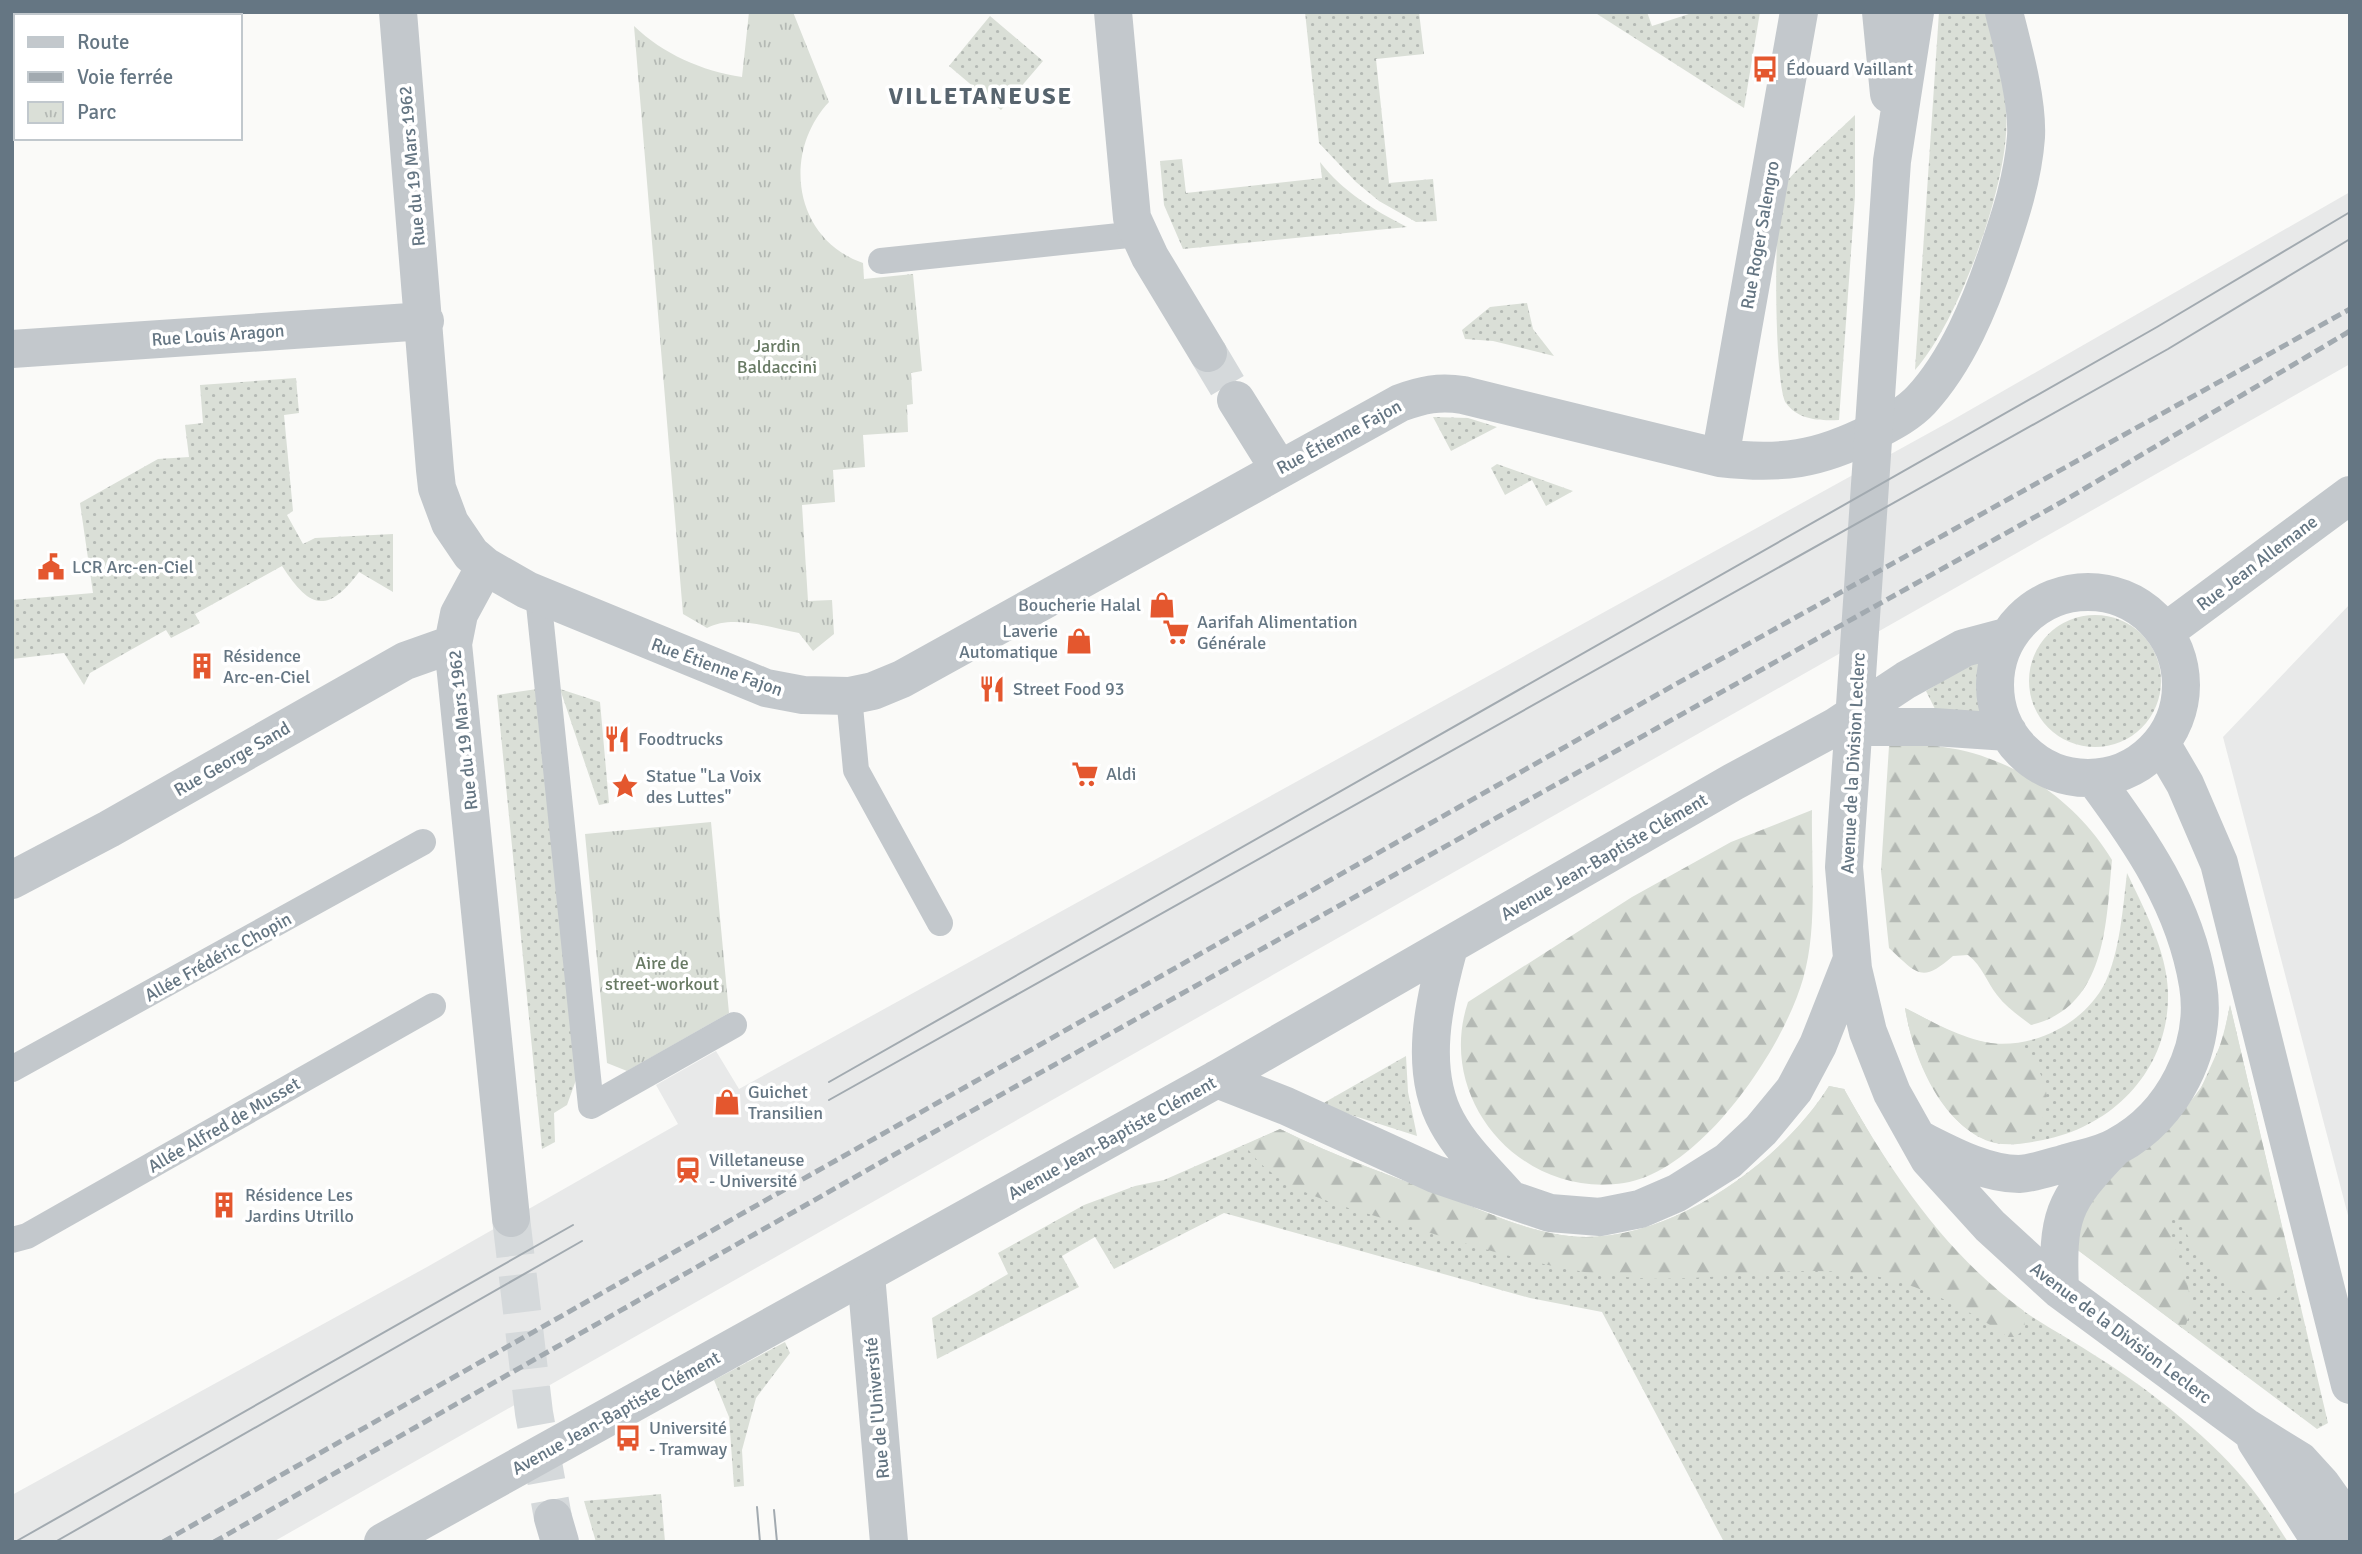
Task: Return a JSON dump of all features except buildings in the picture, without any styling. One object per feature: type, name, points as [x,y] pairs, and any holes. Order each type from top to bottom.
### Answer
[{"type":"street","name":"Rue du 19 Mars 1962","points":[[398,12],[438,488],[450,523],[471,554],[485,566],[459,614],[453,644],[511,1218]]},
{"type":"street","points":[[1114,12],[1132,218],[1138,234],[1208,353]]},
{"type":"street","name":"Rue Roger Salengro","points":[[1720,458],[1799,12]]},
{"type":"street","name":"Avenue de la Division Leclerc","points":[[1881,12],[1892,153]]},
{"type":"street","name":"Avenue de la Division Leclerc","points":[[1915,12],[1913,42],[1892,153],[1844,867],[1852,959],[1868,1032],[1892,1093],[1915,1137],[1959,1194],[2060,1290],[2246,1428],[2300,1461],[2321,1484],[2350,1525]]},
{"type":"street","name":"Rue Étienne Fajon","points":[[485,566],[538,595],[766,688],[803,695],[849,696],[873,691],[902,679],[1400,403],[1439,392],[1463,394],[1720,458],[1760,463],[1790,461],[1836,449],[1913,408],[1942,371],[1971,321],[1988,282],[2018,188],[2026,135],[2025,115],[2004,12]]},
{"type":"street","name":"Rue Louis Aragon","points":[[12,349],[425,321]]},
{"type":"street","points":[[1236,400],[1279,469]]},
{"type":"street","name":"Rue Jean Allemane","points":[[2165,632],[2350,495]]},
{"type":"street","points":[[2104,593],[2135,604],[2165,632],[2180,668],[2181,695],[2174,720],[2161,743],[2131,767],[2107,777],[2068,776],[2044,767],[2023,752],[2007,732],[1998,708],[1996,683],[1999,659],[2018,624],[2041,605],[2070,594],[2104,593]]},
{"type":"street","name":"Avenue Jean-Baptiste Clément","points":[[383,1542],[1217,1079],[1733,782],[1835,727],[1906,680],[1964,648],[2010,636]]},
{"type":"street","name":"Rue George Sand","points":[[12,880],[110,829],[405,661],[453,644]]},
{"type":"street","name":"Avenue Jean-Baptiste Clément","points":[[1835,727],[1934,727],[2007,732]]},
{"type":"street","points":[[2161,743],[2185,784],[2219,863],[2339,1302],[2350,1385]]},
{"type":"street","points":[[2060,1290],[2059,1229],[2065,1210],[2080,1184],[2115,1148],[2158,1112],[2184,1075],[2198,1039],[2199,998],[2189,945],[2165,881],[2134,832],[2094,778]]},
{"type":"street","points":[[1449,947],[1434,1010],[1432,1065],[1436,1095],[1448,1125],[1509,1198]]},
{"type":"street","points":[[1217,1079],[1286,1106],[1435,1174],[1564,1216],[1600,1217],[1640,1209],[1677,1193],[1728,1161],[1761,1130],[1794,1090],[1818,1045],[1852,959]]},
{"type":"street","points":[[1915,1137],[1977,1165],[2018,1174],[2115,1148]]},
{"type":"street","name":"Rue de l'Université","points":[[866,1275],[889,1542]]},
{"type":"street","name":"Avenue de la Division Leclerc","points":[[2246,1428],[2321,1542]]},
{"type":"lane","points":[[881,261],[1138,234]]},
{"type":"lane","points":[[538,595],[591,1106],[734,1025]]},
{"type":"lane","points":[[849,696],[856,770],[940,923]]},
{"type":"lane","name":"Allée Frédéric Chopin","points":[[12,1069],[423,842]]},
{"type":"lane","name":"Allée Alfred de Musset","points":[[12,1240],[27,1236],[433,1006]]},
{"type":"shaded area","points":[[2350,192],[2350,364],[273,1542],[12,1542],[12,1495],[427,1267],[678,1124],[656,1085],[716,1051],[739,1089],[1949,422]]},
{"type":"shaded area","points":[[2350,604],[2350,1223],[2223,737]]},
{"type":"green space","name":"Jardin Baldaccini","points":[[749,12],[793,12],[829,102],[814,122],[805,145],[801,169],[802,192],[809,215],[822,235],[840,251],[863,263],[864,279],[913,274],[922,371],[911,373],[913,404],[907,405],[908,432],[863,435],[865,467],[833,470],[835,502],[802,505],[808,601],[832,600],[834,634],[813,651],[799,633],[740,622],[717,624],[707,628],[683,614],[634,26],[657,45],[684,60],[742,77]]},
{"type":"green space","points":[[1305,12],[1419,12],[1424,54],[1376,59],[1389,183],[1433,179],[1437,221],[1416,222],[1379,201],[1356,182],[1319,143]]},
{"type":"green space","points":[[1594,12],[1647,12],[1652,26],[1695,12],[1760,12],[1744,108]]},
{"type":"green space","points":[[1939,12],[1989,12],[2004,88],[2006,134],[1996,191],[1975,258],[1947,322],[1915,370]]},
{"type":"green space","points":[[990,16],[1043,61],[1001,110],[949,66]]},
{"type":"green space","points":[[1855,115],[1855,196],[1839,420],[1817,420],[1791,409],[1782,390],[1776,297],[1780,202],[1787,181]]},
{"type":"green space","points":[[1182,159],[1186,193],[1322,178],[1320,162],[1360,199],[1407,227],[1183,249],[1164,205],[1160,161]]},
{"type":"green space","points":[[1527,303],[1533,329],[1554,356],[1493,341],[1465,339],[1462,330],[1490,307]]},
{"type":"green space","points":[[296,378],[299,413],[284,415],[293,511],[287,515],[303,544],[315,538],[393,534],[393,592],[359,572],[337,595],[318,601],[301,590],[282,566],[195,614],[200,623],[171,638],[166,630],[90,673],[84,685],[64,653],[12,659],[12,600],[93,593],[80,503],[158,459],[189,457],[185,425],[203,423],[200,385]]},
{"type":"green space","points":[[1433,417],[1468,418],[1497,427],[1451,451]]},
{"type":"green space","points":[[1497,464],[1573,491],[1546,506],[1532,480],[1505,495],[1491,468]]},
{"type":"green space","points":[[2095,615],[2120,620],[2142,634],[2156,656],[2161,681],[2156,706],[2142,728],[2120,742],[2095,747],[2070,742],[2048,728],[2034,706],[2029,681],[2034,656],[2048,634],[2070,620]]},
{"type":"green space","points":[[1991,658],[1988,691],[1994,715],[1935,709],[1926,691],[1964,668]]},
{"type":"green space","points":[[537,689],[576,1080],[567,1105],[554,1113],[555,1142],[542,1149],[497,695]]},
{"type":"green space","points":[[560,689],[600,702],[609,803],[599,805]]},
{"type":"green space","points":[[1923,745],[1969,752],[2018,771],[2061,801],[2081,819],[2112,860],[2108,909],[2098,959],[2075,1000],[2056,1015],[2031,1025],[2001,999],[1968,955],[1953,956],[1934,970],[1920,972],[1889,948],[1881,871],[1889,746]]},
{"type":"green space","points":[[1812,810],[1813,895],[1808,960],[1793,1007],[1777,1039],[1735,1103],[1709,1132],[1682,1156],[1653,1174],[1624,1183],[1587,1184],[1552,1175],[1521,1159],[1495,1135],[1476,1107],[1464,1074],[1461,1039],[1468,1002],[1632,897],[1731,842]]},
{"type":"green space","name":"Aire de street-workout","points":[[711,822],[729,1013],[627,1071],[607,1063],[585,834]]},
{"type":"green space","points":[[2127,873],[2154,931],[2167,977],[2166,1020],[2148,1069],[2115,1107],[2093,1122],[2069,1133],[2013,1144],[1995,1143],[1977,1136],[1960,1123],[1934,1088],[1915,1047],[1905,1008],[1963,1036],[2001,1044],[2036,1039],[2069,1023],[2095,998],[2110,971],[2120,929]]},
{"type":"green space","points":[[2230,1005],[2328,1423],[2317,1429],[2075,1248],[2201,1088],[2223,1039]]},
{"type":"green space","points":[[2230,1005],[2295,1281],[2278,1298],[2250,1294],[2238,1288],[2215,1272],[2205,1261],[2181,1223],[2173,1216],[2170,1226],[2172,1238],[2190,1297],[2184,1329],[2075,1248],[2080,1224],[2090,1203],[2104,1185],[2173,1121],[2205,1081],[2216,1057]]},
{"type":"green space","points":[[1905,1008],[1974,1039],[1988,1043],[2018,1044],[2029,1056],[2043,1080],[2046,1105],[2036,1130],[2025,1143],[1993,1142],[1958,1122],[1944,1106],[1923,1068]]},
{"type":"green space","points":[[1406,1056],[1408,1092],[1417,1136],[1320,1105]]},
{"type":"green space","points":[[1829,1086],[1844,1089],[1875,1143],[1910,1195],[1970,1267],[2018,1308],[2118,1371],[2181,1418],[2237,1471],[2288,1542],[1724,1542],[1602,1312],[1530,1298],[1224,1213],[1114,1269],[1095,1237],[1062,1256],[1079,1287],[937,1359],[932,1318],[1008,1274],[998,1253],[1084,1205],[1135,1186],[1164,1180],[1280,1129],[1323,1149],[1524,1226],[1569,1236],[1605,1236],[1643,1228],[1680,1214],[1716,1194],[1750,1171],[1781,1144],[1808,1115]]},
{"type":"green space","points":[[1829,1086],[1844,1089],[1901,1181],[1945,1238],[1996,1289],[2024,1311],[2025,1329],[2015,1337],[2008,1337],[1942,1298],[1906,1284],[1869,1275],[1810,1271],[1655,1279],[1594,1273],[1532,1262],[1344,1207],[1306,1193],[1272,1173],[1245,1145],[1280,1129],[1323,1149],[1524,1226],[1569,1236],[1605,1236],[1643,1228],[1680,1214],[1717,1194],[1751,1171],[1781,1144],[1808,1115]]},
{"type":"green space","points":[[785,1342],[790,1353],[756,1398],[742,1450],[744,1486],[734,1487],[729,1417],[714,1380]]},
{"type":"green space","points":[[661,1494],[665,1542],[596,1542],[584,1501]]},
{"type":"tunnel","points":[[1208,353],[1236,400]]},
{"type":"tunnel","points":[[511,1218],[534,1413],[553,1518]]},
{"type":"tram line","points":[[829,1082],[2157,327],[2350,212]]},
{"type":"tram line","points":[[829,1100],[2168,349],[2350,239]]},
{"type":"tram line","points":[[15,1542],[573,1225]]},
{"type":"tram line","points":[[55,1542],[582,1241]]},
{"type":"tram line","points":[[757,1507],[760,1542]]},
{"type":"tram line","points":[[774,1510],[777,1542]]},
{"type":"railway","points":[[163,1542],[1676,684],[2350,309]]},
{"type":"railway","points":[[214,1542],[927,1136],[2067,499],[2350,331]]},
{"type":"place","name":"Édouard Vaillant","points":[[1765,69]]},
{"type":"place","name":"LCR Arc-en-Ciel","points":[[51,567]]},
{"type":"place","name":"Boucherie Halal","points":[[1162,605]]},
{"type":"place","name":"Aarifah Alimentation Générale","points":[[1176,632]]},
{"type":"place","name":"Laverie Automatique","points":[[1079,641]]},
{"type":"place","name":"Résidence Arc-en-Ciel","points":[[202,666]]},
{"type":"place","name":"Street Food 93","points":[[992,689]]},
{"type":"place","name":"Foodtrucks","points":[[617,739]]},
{"type":"place","name":"Aldi","points":[[1085,774]]},
{"type":"place","name":"Statue \"La Voix des Luttes\"","points":[[625,786]]},
{"type":"place","name":"Guichet Transilien","points":[[727,1102]]},
{"type":"place","name":"Villetaneuse - Université","points":[[688,1170]]},
{"type":"place","name":"Résidence Les Jardins Utrillo","points":[[224,1205]]},
{"type":"place","name":"Université - Tramway","points":[[628,1438]]},
{"type":"district","name":"VILLETANEUSE","points":[[981,96]]}]
